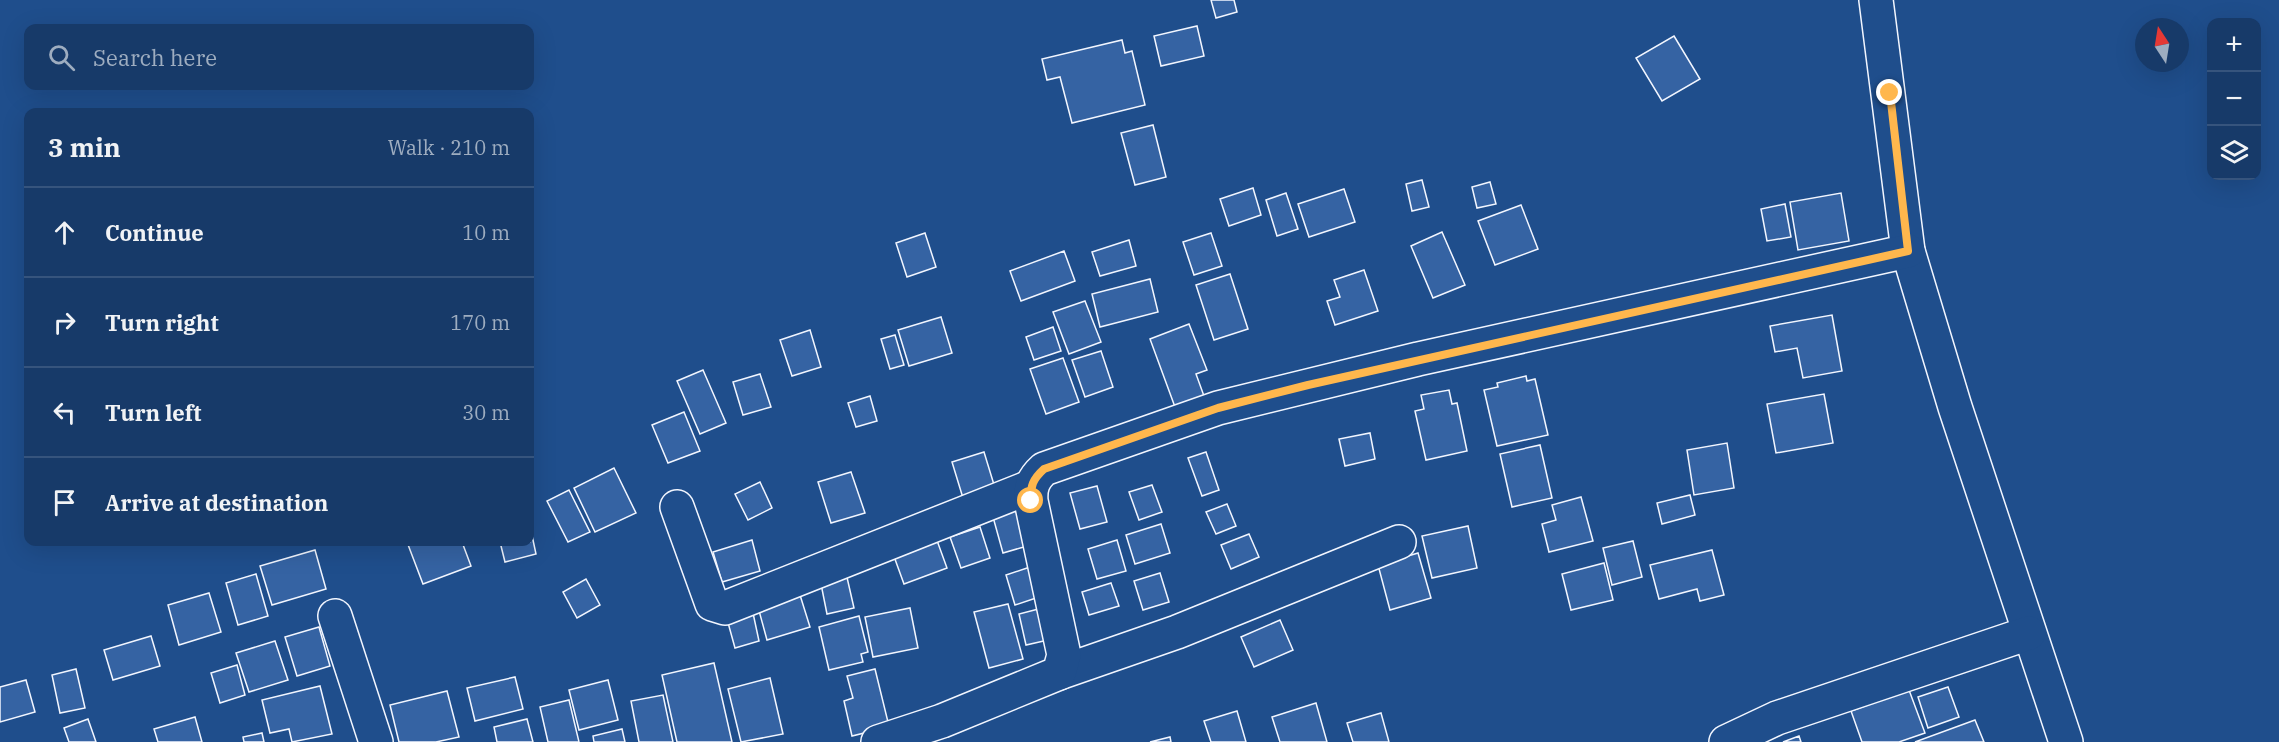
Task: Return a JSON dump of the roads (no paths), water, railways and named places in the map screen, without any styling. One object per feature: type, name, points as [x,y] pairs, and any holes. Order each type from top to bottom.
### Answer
[{"type":"street","points":[[1876,0],[1908,251],[1955,407],[2066,742]]},
{"type":"street","points":[[1059,673],[1064,655],[1031,501],[1030,487],[1035,477],[1044,469],[1218,408],[1418,359],[1908,251]]},
{"type":"street","points":[[677,507],[712,604],[725,608],[1030,487]]},
{"type":"street","points":[[878,742],[942,721],[1059,673],[1177,632],[1400,542]]},
{"type":"street","points":[[335,616],[376,742]]},
{"type":"street","points":[[1726,742],[1777,718],[2029,633]]}]
